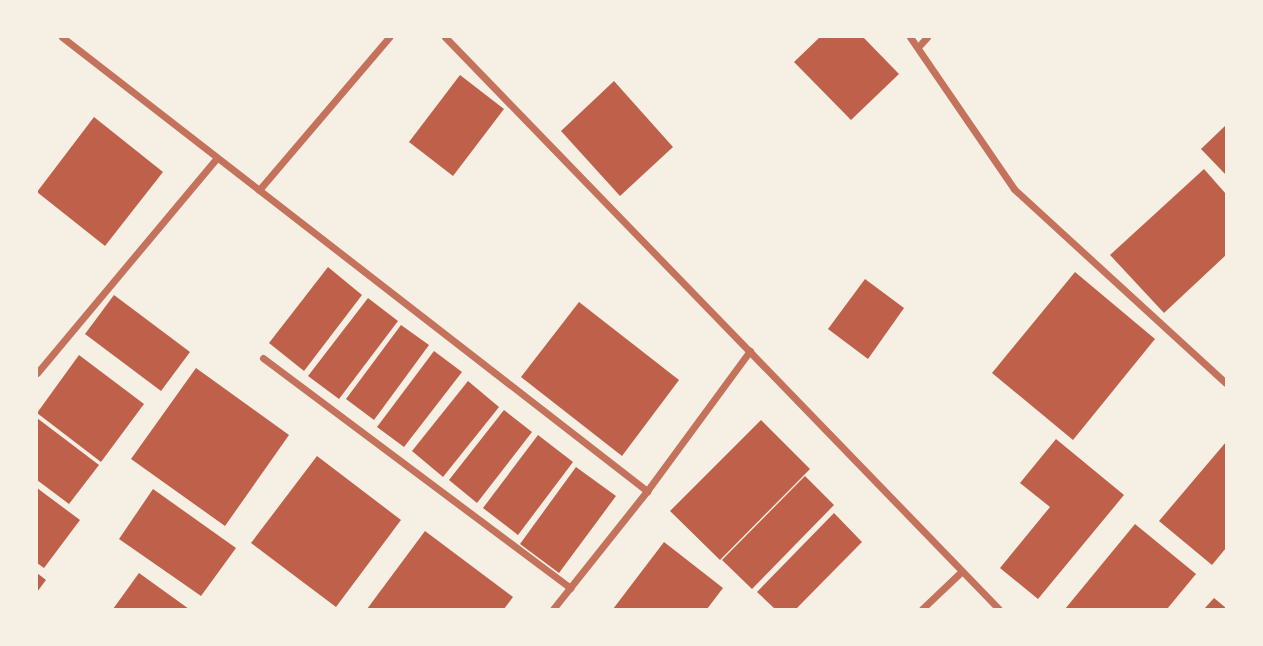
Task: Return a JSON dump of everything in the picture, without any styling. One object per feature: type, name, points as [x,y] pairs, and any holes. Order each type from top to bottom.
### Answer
[{"type":"street","points":[[62,37],[647,491]]},
{"type":"street","points":[[259,190],[389,37]]},
{"type":"street","points":[[446,37],[999,609]]},
{"type":"street","points":[[910,37],[919,46],[1014,189],[1226,383]]},
{"type":"street","points":[[919,46],[927,37]]},
{"type":"street","points":[[37,373],[217,158]]},
{"type":"street","points":[[553,609],[647,491],[750,351]]},
{"type":"street","points":[[263,358],[570,587]]},
{"type":"street","points":[[922,609],[962,571]]},
{"type":"building","points":[[820,37],[863,37],[899,74],[851,120],[794,62]]},
{"type":"building","points":[[460,75],[504,109],[453,176],[409,142]]},
{"type":"building","points":[[614,81],[673,147],[620,196],[561,131]]},
{"type":"building","points":[[94,117],[163,172],[105,246],[37,192]]},
{"type":"building","points":[[1226,125],[1226,175],[1201,149]]},
{"type":"building","points":[[1204,169],[1226,194],[1226,255],[1164,313],[1110,255]]},
{"type":"building","points":[[328,267],[362,295],[304,371],[269,343]]},
{"type":"building","points":[[1075,272],[1155,339],[1073,440],[992,373]]},
{"type":"building","points":[[865,279],[904,308],[868,359],[828,329]]},
{"type":"building","points":[[114,295],[190,352],[161,391],[85,334]]},
{"type":"building","points":[[368,298],[398,321],[339,399],[308,376]]},
{"type":"building","points":[[579,302],[679,380],[622,456],[521,377]]},
{"type":"building","points":[[401,325],[429,345],[374,420],[346,399]]},
{"type":"building","points":[[434,351],[462,372],[404,447],[377,427]]},
{"type":"building","points":[[79,355],[144,404],[101,462],[37,413]]},
{"type":"building","points":[[196,368],[289,435],[225,526],[131,459]]},
{"type":"building","points":[[468,381],[499,407],[443,477],[412,451]]},
{"type":"building","points":[[504,410],[532,432],[477,503],[449,480]]},
{"type":"building","points":[[37,418],[99,465],[69,504],[37,480]]},
{"type":"building","points":[[761,420],[810,469],[720,560],[670,511]]},
{"type":"building","points":[[538,435],[573,462],[518,535],[483,508]]},
{"type":"building","points":[[1056,439],[1124,495],[1038,599],[1000,568],[1050,507],[1020,483]]},
{"type":"building","points":[[1226,442],[1226,548],[1212,565],[1159,521]]},
{"type":"building","points":[[317,456],[401,520],[336,607],[251,543]]},
{"type":"building","points":[[576,467],[616,496],[559,573],[520,544]]},
{"type":"building","points":[[805,476],[834,505],[752,589],[722,560]]},
{"type":"building","points":[[37,488],[80,520],[44,568],[37,563]]},
{"type":"building","points":[[153,489],[236,548],[201,596],[119,539]]},
{"type":"building","points":[[834,513],[862,542],[796,609],[775,609],[757,592]]},
{"type":"building","points":[[1135,524],[1196,574],[1167,609],[1065,609]]},
{"type":"building","points":[[425,531],[513,597],[504,609],[367,609]]},
{"type":"building","points":[[664,542],[723,588],[707,609],[613,609]]},
{"type":"building","points":[[37,573],[46,580],[37,592]]},
{"type":"building","points":[[139,573],[189,609],[113,609]]},
{"type":"building","points":[[1214,598],[1226,608],[1226,609],[1204,609]]}]
